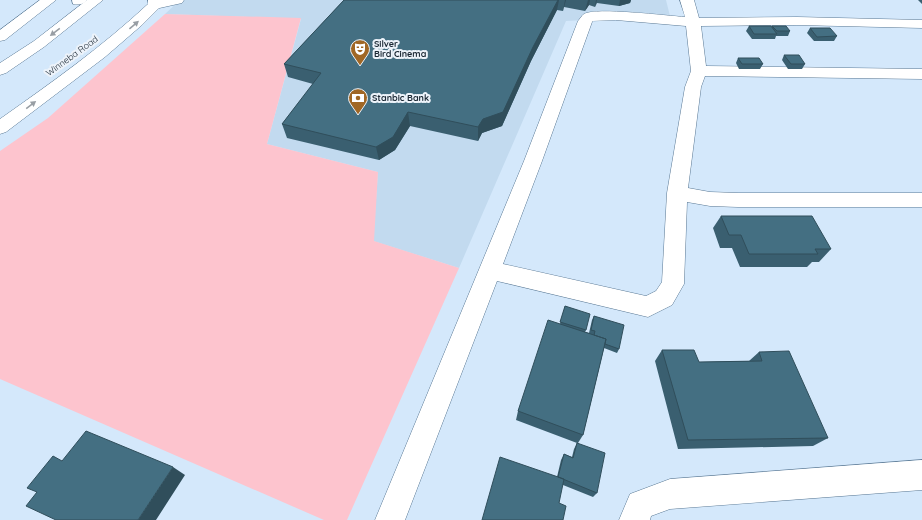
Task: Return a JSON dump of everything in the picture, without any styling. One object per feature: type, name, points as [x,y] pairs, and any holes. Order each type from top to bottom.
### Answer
[{"type":"main road","points":[[0,37],[49,0]]},
{"type":"main road","points":[[0,128],[94,58],[137,22],[151,2],[176,0]]},
{"type":"main road","points":[[490,270],[648,307],[664,298],[673,284],[677,193],[693,87],[698,71],[693,22],[687,0]]},
{"type":"main road","points":[[0,55],[84,2]]},
{"type":"main road","points":[[0,70],[39,44],[84,2]]},
{"type":"main road","name":"Winneba Road","points":[[69,59],[131,11],[151,2]]},
{"type":"main road","points":[[390,520],[533,162],[585,21],[589,17],[616,16],[693,22],[797,21],[922,24]]},
{"type":"main road","points":[[698,71],[922,74]]},
{"type":"main road","points":[[677,193],[710,199],[738,200],[922,200]]},
{"type":"main road","points":[[634,520],[641,505],[670,494],[922,475]]},
{"type":"shaded area","points":[[180,0],[666,0],[670,16],[566,21],[459,268],[373,241],[378,172],[267,144],[301,19],[165,14]]},
{"type":"shaded area","points":[[165,14],[301,18],[267,144],[378,172],[374,241],[459,268],[347,520],[324,520],[0,379],[0,151],[48,118]]},
{"type":"building","points":[[344,0],[558,0],[533,47],[503,112],[483,119],[478,127],[408,112],[393,137],[376,147],[282,124],[321,73],[284,64]]},
{"type":"building","points":[[749,26],[771,26],[777,34],[754,34]]},
{"type":"building","points":[[772,26],[786,26],[790,31],[777,31]]},
{"type":"building","points":[[810,28],[830,28],[837,36],[817,37]]},
{"type":"building","points":[[784,55],[799,55],[805,64],[791,64]]},
{"type":"building","points":[[738,58],[759,58],[763,64],[742,64]]},
{"type":"building","points":[[721,216],[812,216],[831,249],[815,249],[818,254],[749,254],[741,235],[729,235]]},
{"type":"building","points":[[565,306],[590,314],[586,330],[560,322]]},
{"type":"building","points":[[594,316],[624,325],[619,349],[605,344],[606,339],[594,335],[595,331],[591,330]]},
{"type":"building","points":[[548,320],[606,339],[583,435],[518,411]]},
{"type":"building","points":[[662,350],[694,350],[699,362],[762,361],[759,352],[789,351],[828,438],[688,440]]},
{"type":"building","points":[[86,431],[173,467],[138,520],[56,520],[26,506],[37,492],[27,488],[53,456],[62,461]]},
{"type":"building","points":[[577,443],[605,453],[597,493],[558,477],[564,454],[573,458]]},
{"type":"building","points":[[500,457],[564,479],[559,503],[566,506],[563,520],[482,520]]},
{"type":"place","name":"Silver Bird Cinema","points":[[360,66]]},
{"type":"place","name":"Stanbic Bank","points":[[358,115]]}]
